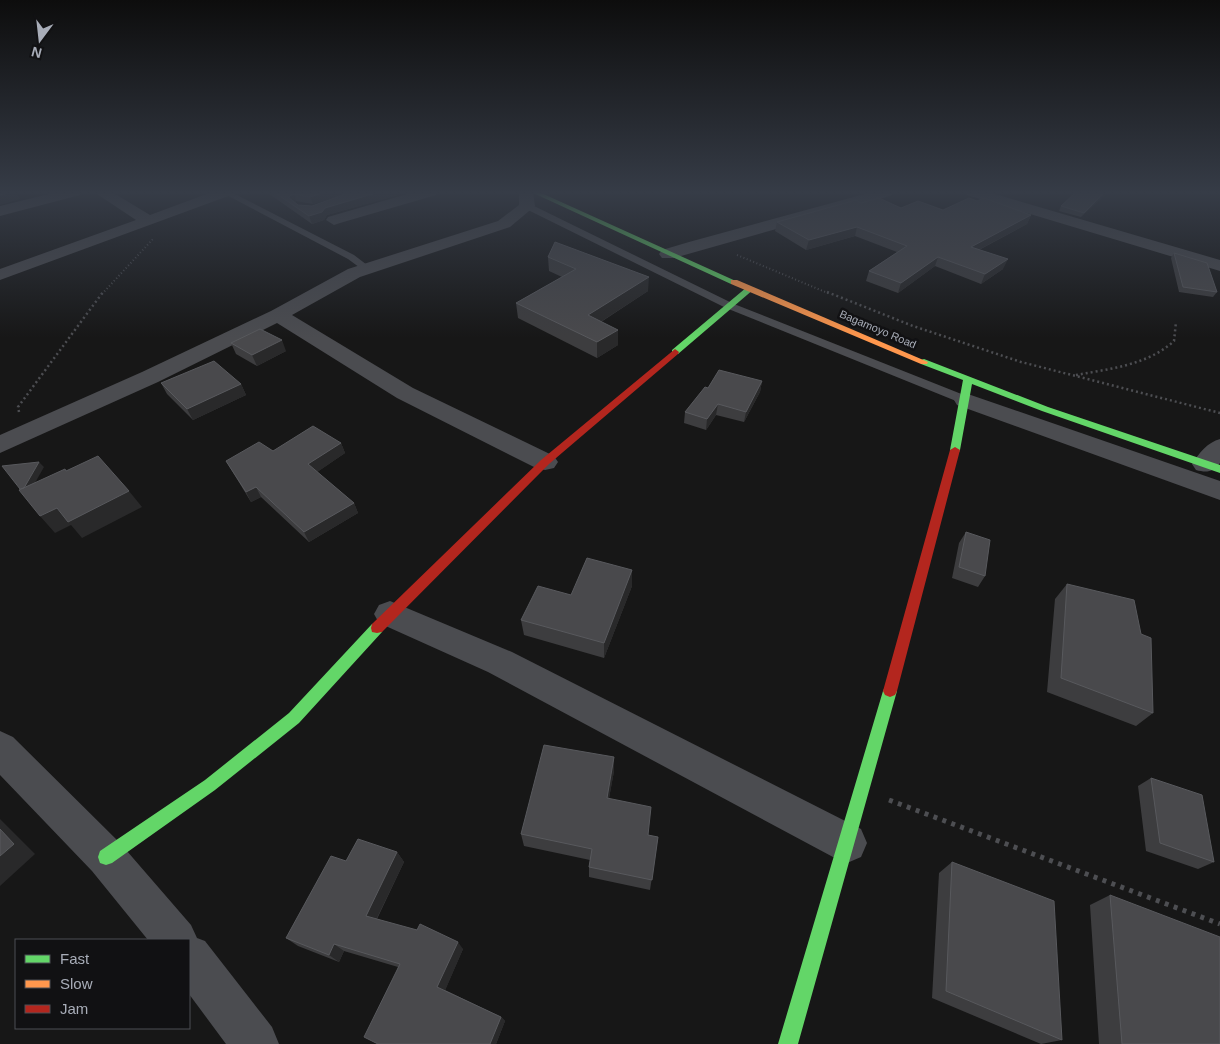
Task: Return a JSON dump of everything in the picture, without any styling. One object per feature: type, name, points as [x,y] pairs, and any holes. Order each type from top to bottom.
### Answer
[{"type":"main road","name":"Bagamoyo Road","points":[[636,241],[750,289],[966,390],[1215,460]]},
{"type":"main road","points":[[106,857],[210,785],[294,718],[390,614],[545,462],[750,289]]},
{"type":"main road","points":[[788,1044],[863,790],[922,575],[966,390]]},
{"type":"street","points":[[0,275],[95,241]]},
{"type":"street","points":[[2,444],[150,377],[278,315],[341,279],[366,268],[452,241]]},
{"type":"street","points":[[668,254],[711,241]]},
{"type":"street","points":[[1135,241],[1220,266]]},
{"type":"street","points":[[1199,260],[1220,248]]},
{"type":"street","points":[[278,315],[405,392],[545,462]]},
{"type":"street","points":[[966,390],[1220,491]]},
{"type":"street","points":[[390,614],[500,662],[847,842]]},
{"type":"street","points":[[0,749],[106,857],[175,939]]},
{"type":"street","points":[[190,958],[256,1044]]},
{"type":"lane","points":[[319,241],[351,257],[366,268]]},
{"type":"lane","points":[[610,241],[730,306],[966,390]]},
{"type":"path","points":[[2,444],[20,418],[18,407],[62,345],[107,288],[152,241]]},
{"type":"path","points":[[736,254],[942,337],[1024,363],[1220,413]]},
{"type":"path","points":[[1073,376],[1113,369],[1161,350],[1174,341],[1177,332],[1176,322]]},
{"type":"path","points":[[863,790],[1220,924]]},
{"type":"building","points":[[893,241],[983,241],[971,247],[1008,259],[985,274],[938,257],[901,283],[869,271],[907,246]]},
{"type":"building","points":[[555,242],[649,277],[588,315],[618,330],[597,342],[516,303],[576,269],[548,257]]},
{"type":"building","points":[[1174,253],[1207,263],[1217,292],[1183,287]]},
{"type":"building","points":[[260,329],[282,340],[252,355],[231,343]]},
{"type":"building","points":[[214,361],[241,384],[187,409],[161,383]]},
{"type":"building","points":[[719,370],[762,381],[746,412],[718,404],[707,419],[685,412],[705,387],[708,388]]},
{"type":"building","points":[[313,426],[341,443],[308,464],[354,503],[304,532],[256,487],[246,492],[226,461],[259,442],[273,451]]},
{"type":"building","points":[[98,456],[129,491],[68,522],[57,508],[40,516],[19,490],[65,469],[66,471]]},
{"type":"building","points":[[39,462],[24,488],[20,489],[2,466]]},
{"type":"building","points":[[966,532],[990,540],[985,576],[959,567]]},
{"type":"building","points":[[587,558],[632,570],[604,643],[521,620],[538,586],[571,595]]},
{"type":"building","points":[[1067,584],[1134,600],[1141,634],[1151,638],[1153,713],[1061,678]]},
{"type":"building","points":[[544,745],[614,757],[607,798],[651,807],[648,835],[658,837],[652,880],[589,867],[592,849],[521,834]]},
{"type":"building","points":[[1151,778],[1202,795],[1214,862],[1160,843]]},
{"type":"building","points":[[0,829],[14,844],[0,856]]},
{"type":"building","points":[[358,839],[397,852],[366,916],[417,930],[420,924],[458,942],[437,987],[501,1017],[490,1044],[378,1044],[364,1037],[400,964],[334,944],[329,955],[286,938],[331,856],[346,861]]},
{"type":"building","points":[[952,862],[1054,901],[1062,1040],[946,991]]},
{"type":"building","points":[[1110,895],[1220,937],[1220,1044],[1122,1044]]},
{"type":"traffic: fast","points":[[642,241],[734,282]]},
{"type":"traffic: fast","points":[[675,352],[750,289]]},
{"type":"traffic: fast","points":[[924,362],[1045,409],[1220,469]]},
{"type":"traffic: fast","points":[[955,450],[968,380]]},
{"type":"traffic: fast","points":[[106,857],[210,785],[294,718],[377,628]]},
{"type":"traffic: fast","points":[[788,1044],[890,691]]},
{"type":"traffic: slow","points":[[734,282],[924,362]]},
{"type":"traffic: jam","points":[[377,628],[545,462],[675,352]]},
{"type":"traffic: jam","points":[[890,691],[955,450]]}]
